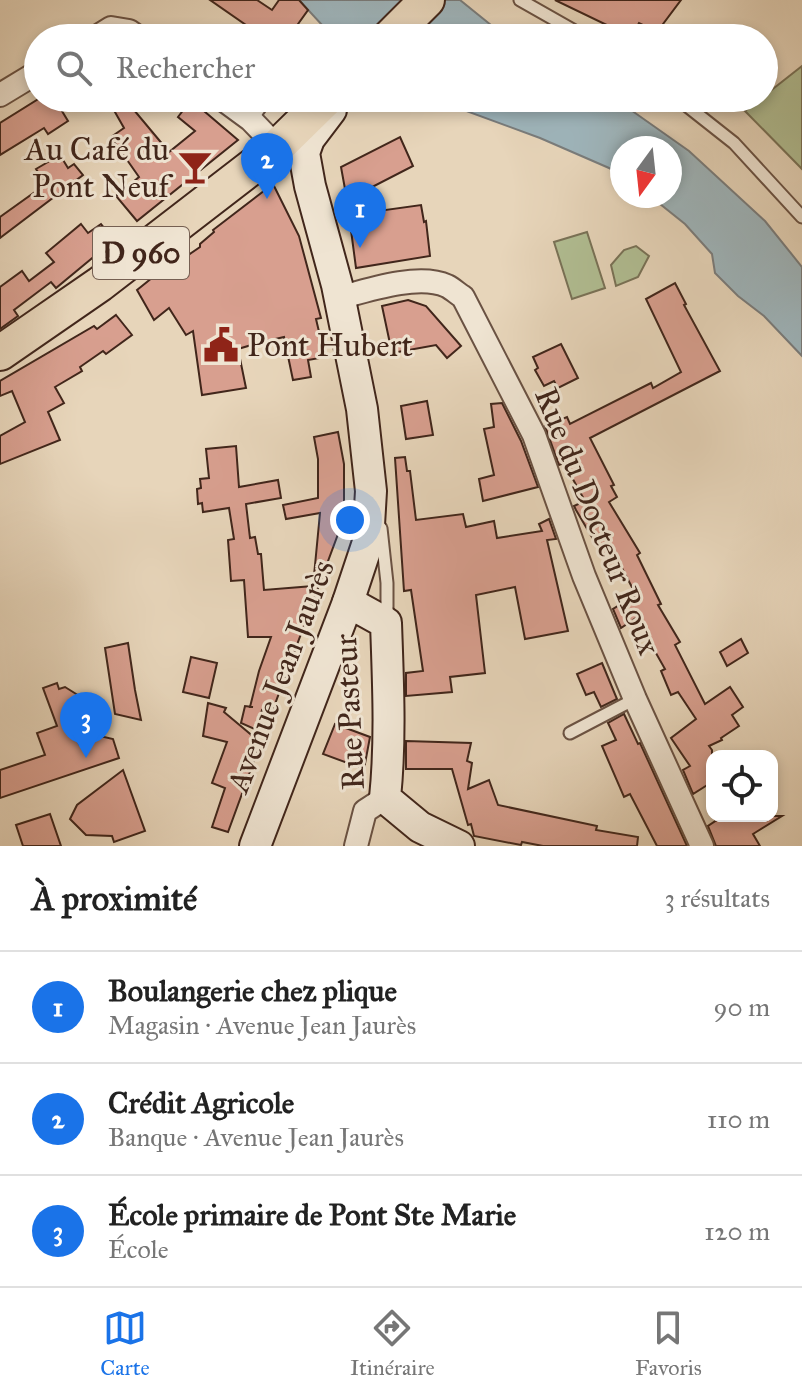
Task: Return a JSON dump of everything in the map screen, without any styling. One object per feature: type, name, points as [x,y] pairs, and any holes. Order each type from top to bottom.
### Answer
[{"type":"main road","points":[[403,24],[427,0]]},
{"type":"main road","name":"D 960","points":[[0,353],[291,150],[317,112]]},
{"type":"main road","points":[[291,150],[309,139],[329,112]]},
{"type":"main road","name":"Avenue Jean Jaurès","points":[[255,846],[368,542],[371,491],[362,409],[327,246],[310,186],[291,150]]},
{"type":"main road","name":"Avenue Jean Jaurès","points":[[291,150],[327,246]]},
{"type":"main road","name":"Rue Pasteur","points":[[348,602],[386,623],[389,700],[385,798],[420,827],[459,846]]},
{"type":"street","points":[[0,95],[24,80]]},
{"type":"street","points":[[240,112],[291,150]]},
{"type":"street","name":"Rue du Docteur Roux","points":[[339,298],[414,281],[447,286],[463,297],[534,435],[584,576],[635,699],[702,846]]},
{"type":"street","points":[[356,846],[365,811],[385,798]]},
{"type":"lane","points":[[520,0],[562,24]]},
{"type":"lane","points":[[251,120],[257,112]]},
{"type":"lane","points":[[695,112],[734,143],[802,217]]},
{"type":"lane","points":[[369,517],[381,528],[388,610],[386,623]]},
{"type":"lane","points":[[570,733],[635,699]]},
{"type":"green space","points":[[802,66],[802,169],[746,112],[778,112],[778,85]]},
{"type":"green space","points":[[587,232],[605,288],[572,299],[554,242]]},
{"type":"green space","points":[[636,246],[649,256],[638,277],[616,286],[611,265],[624,250]]},
{"type":"water","points":[[299,0],[460,0],[490,24],[321,24]]},
{"type":"water","points":[[469,112],[634,112],[668,136],[610,136],[609,168]]},
{"type":"water","points":[[682,146],[765,221],[802,267],[802,356],[764,316],[715,273],[712,254],[685,224],[665,208],[682,208]]},
{"type":"building","points":[[210,0],[257,0],[272,10],[279,0],[299,0],[308,10],[298,24],[244,24]]},
{"type":"building","points":[[555,0],[681,0],[663,24],[605,24]]},
{"type":"building","points":[[24,108],[24,112],[63,112],[68,121],[48,134],[44,128],[0,155],[0,123]]},
{"type":"building","points":[[115,112],[136,112],[169,152],[195,131],[178,117],[182,112],[205,112],[238,140],[137,221],[116,196],[139,177],[111,137],[124,128]]},
{"type":"building","points":[[400,137],[413,166],[347,200],[341,167]]},
{"type":"building","points":[[60,155],[68,168],[74,164],[83,175],[0,238],[0,217],[46,184],[36,169]]},
{"type":"building","points":[[273,184],[299,236],[321,318],[316,319],[325,357],[308,360],[311,377],[293,380],[284,337],[238,349],[246,388],[202,395],[193,331],[186,335],[169,308],[154,320],[137,290],[178,257],[181,260],[200,247],[213,230]]},
{"type":"building","points":[[421,205],[430,256],[356,268],[349,215]]},
{"type":"building","points":[[81,224],[88,233],[101,224],[114,240],[56,288],[51,282],[14,310],[18,316],[0,329],[0,287],[22,271],[29,281],[54,262],[46,253]]},
{"type":"building","points":[[675,283],[720,371],[590,438],[614,485],[611,486],[617,497],[609,502],[640,553],[637,555],[661,604],[658,605],[680,642],[675,645],[705,704],[730,687],[743,707],[732,715],[739,726],[709,746],[712,750],[706,750],[706,786],[693,794],[683,770],[690,766],[671,738],[696,719],[678,692],[671,695],[661,671],[665,669],[636,618],[621,628],[613,609],[636,595],[622,568],[613,573],[576,510],[574,506],[585,501],[564,463],[559,465],[545,426],[567,417],[570,424],[651,383],[653,388],[681,372],[646,299]]},
{"type":"building","points":[[408,300],[426,306],[461,346],[447,358],[436,345],[392,353],[382,306]]},
{"type":"building","points":[[116,315],[132,335],[106,354],[103,351],[80,367],[82,371],[55,387],[64,403],[48,412],[60,440],[0,464],[0,436],[25,422],[12,391],[0,396],[0,381],[94,326],[97,329]]},
{"type":"building","points":[[561,344],[578,378],[558,388],[554,381],[544,386],[535,370],[538,368],[533,357]]},
{"type":"building","points":[[427,401],[433,435],[406,439],[401,406]]},
{"type":"building","points":[[502,403],[521,441],[538,487],[483,501],[479,479],[494,475],[484,429],[494,427],[491,404]]},
{"type":"building","points":[[338,432],[344,464],[341,526],[272,712],[262,710],[257,730],[241,723],[245,706],[250,707],[271,637],[248,637],[244,580],[231,581],[228,540],[234,539],[229,508],[203,512],[202,503],[198,504],[200,479],[209,478],[206,449],[236,446],[239,487],[278,480],[281,498],[246,504],[250,538],[255,537],[258,554],[261,554],[264,590],[313,586],[320,513],[286,519],[283,505],[318,498],[318,459],[314,437]]},
{"type":"building","points":[[405,457],[407,471],[410,471],[416,520],[463,514],[466,527],[494,521],[497,538],[542,531],[539,524],[549,519],[556,539],[547,540],[568,631],[525,639],[515,587],[476,595],[485,673],[450,677],[452,692],[406,696],[406,673],[423,671],[411,590],[404,591],[395,458]]},
{"type":"building","points":[[741,639],[748,653],[727,666],[720,652]]},
{"type":"building","points":[[128,643],[141,720],[115,714],[105,648]]},
{"type":"building","points":[[191,657],[217,663],[209,698],[183,692]]},
{"type":"building","points":[[602,663],[617,699],[601,707],[594,692],[586,695],[577,674]]},
{"type":"building","points":[[57,683],[59,689],[65,687],[81,697],[70,720],[79,744],[100,736],[113,739],[119,758],[0,798],[0,770],[45,755],[37,733],[57,726],[43,688]]},
{"type":"building","points":[[208,703],[226,708],[224,712],[255,738],[252,749],[258,750],[228,832],[212,827],[225,788],[212,783],[227,742],[203,736]]},
{"type":"building","points":[[624,714],[687,846],[657,846],[630,794],[624,797],[602,746],[616,740],[608,723]]},
{"type":"building","points":[[335,724],[370,737],[364,769],[323,754]]},
{"type":"building","points":[[406,741],[471,743],[467,761],[472,763],[468,789],[489,780],[498,805],[597,826],[596,830],[638,837],[637,846],[543,846],[522,842],[521,845],[474,836],[452,769],[406,769]]},
{"type":"building","points":[[123,770],[145,831],[114,842],[112,836],[86,835],[70,819],[77,805]]},
{"type":"building","points":[[50,814],[61,846],[23,846],[16,825]]},
{"type":"building","points":[[714,822],[772,822],[753,834],[760,846],[716,846],[708,826]]},
{"type":"place","name":"Au Café du Pont Neuf","points":[[195,167]]},
{"type":"place","name":"Crédit Agricole","points":[[267,199]]},
{"type":"place","name":"Boulangerie chez plique","points":[[360,248]]},
{"type":"place","name":"Pont Hubert","points":[[221,345]]},
{"type":"place","name":"École primaire de Pont Ste Marie","points":[[86,758]]}]
